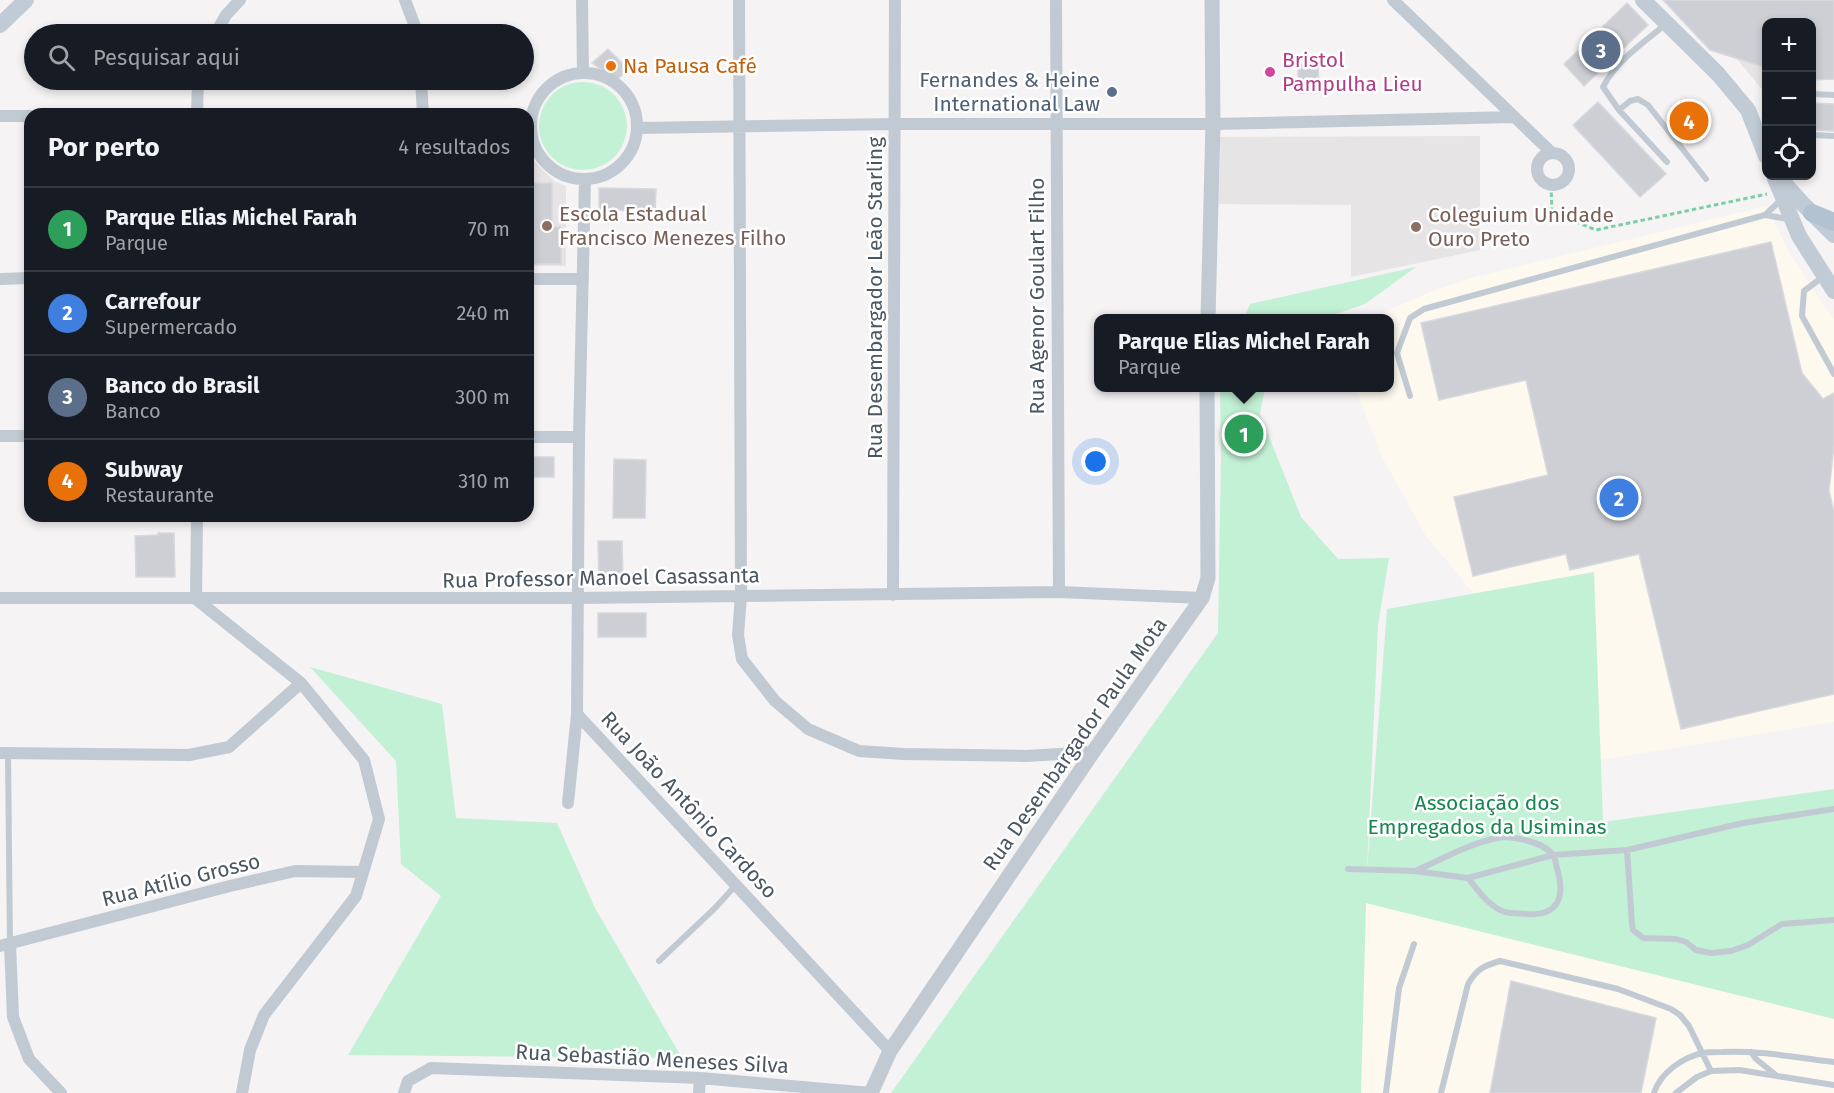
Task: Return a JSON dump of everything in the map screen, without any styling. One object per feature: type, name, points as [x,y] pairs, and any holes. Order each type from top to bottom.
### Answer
[{"type":"main road","points":[[0,25],[26,0]]},
{"type":"main road","points":[[1643,0],[1718,74],[1748,110],[1762,144]]},
{"type":"main road","points":[[1779,185],[1834,235]]},
{"type":"main road","points":[[1779,185],[1799,236],[1829,283]]},
{"type":"main road","points":[[1812,213],[1834,222]]},
{"type":"street","points":[[221,24],[240,0]]},
{"type":"street","points":[[405,0],[414,24]]},
{"type":"street","points":[[582,0],[583,73]]},
{"type":"street","points":[[739,0],[741,596],[738,635],[742,659],[775,701],[808,729],[859,751],[1026,756],[1093,752]]},
{"type":"street","name":"Rua Desembargador Leão Starling","points":[[893,596],[895,0]]},
{"type":"street","name":"Rua Agenor Goulart Filho","points":[[1056,0],[1059,592]]},
{"type":"street","points":[[1208,314],[1213,124],[1212,0]]},
{"type":"street","points":[[1393,0],[1552,153]]},
{"type":"street","points":[[534,108],[543,92],[554,82],[568,75],[583,73],[600,75],[616,83],[628,95],[635,111],[637,128],[634,144],[627,158],[615,169],[601,176],[585,179],[567,176],[551,168],[539,154],[534,143]]},
{"type":"street","points":[[197,108],[198,90]]},
{"type":"street","points":[[422,90],[423,108]]},
{"type":"street","points":[[0,116],[24,116]]},
{"type":"street","points":[[637,128],[740,125],[1213,124],[1514,117]]},
{"type":"street","points":[[1558,153],[1567,159],[1570,170],[1566,180],[1561,184],[1551,185],[1539,176],[1537,166],[1543,157],[1558,153]]},
{"type":"street","name":"Rua João Antônio Cardoso","points":[[585,179],[579,437],[578,714],[890,1051]]},
{"type":"street","points":[[0,279],[24,279]]},
{"type":"street","points":[[534,279],[584,279]]},
{"type":"street","name":"Rua Desembargador Paula Mota","points":[[871,1093],[890,1051],[1093,752],[1202,598],[1208,578],[1207,392]]},
{"type":"street","points":[[0,436],[24,436]]},
{"type":"street","points":[[534,437],[579,437]]},
{"type":"street","points":[[197,522],[196,599],[301,683],[364,760],[379,819],[356,896],[264,1015],[250,1050],[242,1093]]},
{"type":"street","name":"Rua Professor Manoel Casassanta","points":[[0,598],[577,598],[893,596],[1059,592],[1202,598]]},
{"type":"street","points":[[4,753],[189,755],[229,747],[301,683]]},
{"type":"street","points":[[568,803],[578,714]]},
{"type":"street","name":"Rua Atílio Grosso","points":[[5,945],[219,888],[295,871],[363,872]]},
{"type":"street","points":[[5,945],[13,1017],[29,1059],[61,1093]]},
{"type":"street","name":"Rua Sebastião Meneses Silva","points":[[404,1093],[408,1081],[431,1068],[700,1078],[871,1093]]},
{"type":"street","points":[[699,1093],[700,1078]]},
{"type":"lane","points":[[1666,24],[1629,56],[1603,87],[1619,110],[1667,162]]},
{"type":"lane","points":[[1816,94],[1834,95]]},
{"type":"lane","points":[[1619,110],[1630,101],[1638,99],[1648,105],[1706,179]]},
{"type":"lane","points":[[1816,135],[1834,136]]},
{"type":"lane","points":[[1765,215],[1779,185]]},
{"type":"lane","points":[[1410,396],[1397,353],[1410,318],[1424,309],[1765,215],[1792,220]]},
{"type":"lane","points":[[1829,283],[1804,291],[1802,316],[1834,374]]},
{"type":"lane","points":[[4,753],[5,945]]},
{"type":"lane","points":[[1348,869],[1414,871],[1468,878],[1553,855],[1627,850],[1743,823],[1834,808]]},
{"type":"lane","points":[[1414,871],[1498,837],[1522,839],[1538,844],[1553,855],[1561,885],[1560,895],[1557,905],[1537,915],[1506,912],[1490,904],[1468,878]]},
{"type":"lane","points":[[1627,850],[1632,924],[1634,930],[1643,938],[1676,939],[1686,942],[1696,950],[1731,951],[1748,945],[1782,924],[1834,920]]},
{"type":"lane","points":[[659,961],[737,885]]},
{"type":"lane","points":[[1386,1093],[1399,988],[1414,944]]},
{"type":"lane","points":[[1441,1093],[1468,984],[1474,973],[1485,965],[1500,961],[1618,989],[1671,1009],[1680,1015],[1689,1026],[1711,1071]]},
{"type":"lane","points":[[1751,1052],[1778,1077]]},
{"type":"lane","points":[[1654,1093],[1656,1086],[1667,1071],[1702,1053],[1751,1052],[1834,1062]]},
{"type":"lane","points":[[1676,1093],[1697,1077],[1711,1071],[1739,1070],[1834,1085]]},
{"type":"path","points":[[1551,185],[1552,212],[1596,230],[1779,185]]},
{"type":"shaded area","points":[[1736,58],[1762,67],[1762,89]]},
{"type":"shaded area","name":"Coleguium Unidade Ouro Preto","points":[[1480,136],[1480,250],[1351,277],[1351,205],[1219,204],[1220,137]]},
{"type":"shaded area","name":"Escola Estadual Francisco Menezes Filho","points":[[534,161],[554,181],[566,186],[566,266],[534,266]]},
{"type":"shaded area","points":[[1767,206],[1788,250],[1834,319],[1834,722],[1600,760],[1594,572],[1474,594],[1426,536],[1383,459],[1357,392],[1394,392],[1394,314],[1378,314],[1430,292],[1474,277]]},
{"type":"shaded area","points":[[1366,903],[1834,1019],[1834,1093],[1361,1093]]},
{"type":"green space","points":[[583,82],[608,89],[620,101],[627,126],[620,151],[608,163],[583,170],[558,163],[546,151],[539,126],[546,101],[558,89]]},
{"type":"green space","points":[[1416,267],[1365,304],[1336,314],[1246,314],[1250,304]]},
{"type":"green space","name":"Associação dos Empregados da Usiminas","points":[[1220,392],[1264,392],[1260,414],[1301,517],[1338,559],[1389,558],[1378,625],[1367,871],[1387,609],[1594,572],[1603,822],[1834,789],[1834,1019],[1366,903],[1361,1093],[891,1093],[1218,633]]},
{"type":"green space","points":[[310,667],[442,704],[456,818],[557,823],[595,908],[682,1058],[348,1055],[441,896],[401,864],[396,761]]},
{"type":"building","points":[[1663,0],[1834,0],[1834,79],[1816,80],[1816,18],[1762,18],[1762,66],[1710,50]]},
{"type":"building","points":[[1627,3],[1648,25],[1584,86],[1564,64]]},
{"type":"building","name":"Na Pausa Café","points":[[608,49],[629,70],[616,80],[592,63]]},
{"type":"building","points":[[1318,63],[1319,93],[1298,93],[1298,64]]},
{"type":"building","points":[[1598,102],[1666,174],[1640,197],[1573,125]]},
{"type":"building","points":[[1816,103],[1834,104],[1834,131],[1816,130]]},
{"type":"building","points":[[534,183],[552,183],[552,227],[561,227],[561,264],[534,264]]},
{"type":"building","points":[[599,188],[656,189],[655,211],[599,210]]},
{"type":"building","points":[[1771,242],[1802,373],[1823,399],[1834,393],[1834,446],[1829,491],[1834,511],[1834,694],[1681,729],[1639,554],[1570,570],[1566,554],[1473,576],[1454,497],[1548,475],[1526,380],[1439,400],[1421,323]]},
{"type":"building","points":[[534,457],[554,457],[554,477],[534,477]]},
{"type":"building","points":[[614,459],[646,460],[645,518],[613,518]]},
{"type":"building","points":[[158,533],[174,533],[175,577],[136,577],[135,536],[158,535]]},
{"type":"building","points":[[598,541],[622,541],[623,580],[599,580]]},
{"type":"building","points":[[598,613],[646,613],[646,637],[598,637]]},
{"type":"building","points":[[1511,981],[1656,1018],[1641,1093],[1490,1093]]},
{"type":"place","name":"Banco do Brasil","points":[[1601,50]]},
{"type":"place","name":"Na Pausa Café","points":[[611,66]]},
{"type":"place","name":"Bristol Pampulha Lieu","points":[[1270,72]]},
{"type":"place","name":"Fernandes & Heine International Law","points":[[1112,92]]},
{"type":"place","name":"Subway","points":[[1689,121]]},
{"type":"place","name":"Escola Estadual Francisco Menezes Filho","points":[[547,226]]},
{"type":"place","name":"Coleguium Unidade Ouro Preto","points":[[1416,227]]},
{"type":"place","name":"Parque Elias Michel Farah","points":[[1244,434]]},
{"type":"place","name":"Carrefour","points":[[1619,498]]}]
